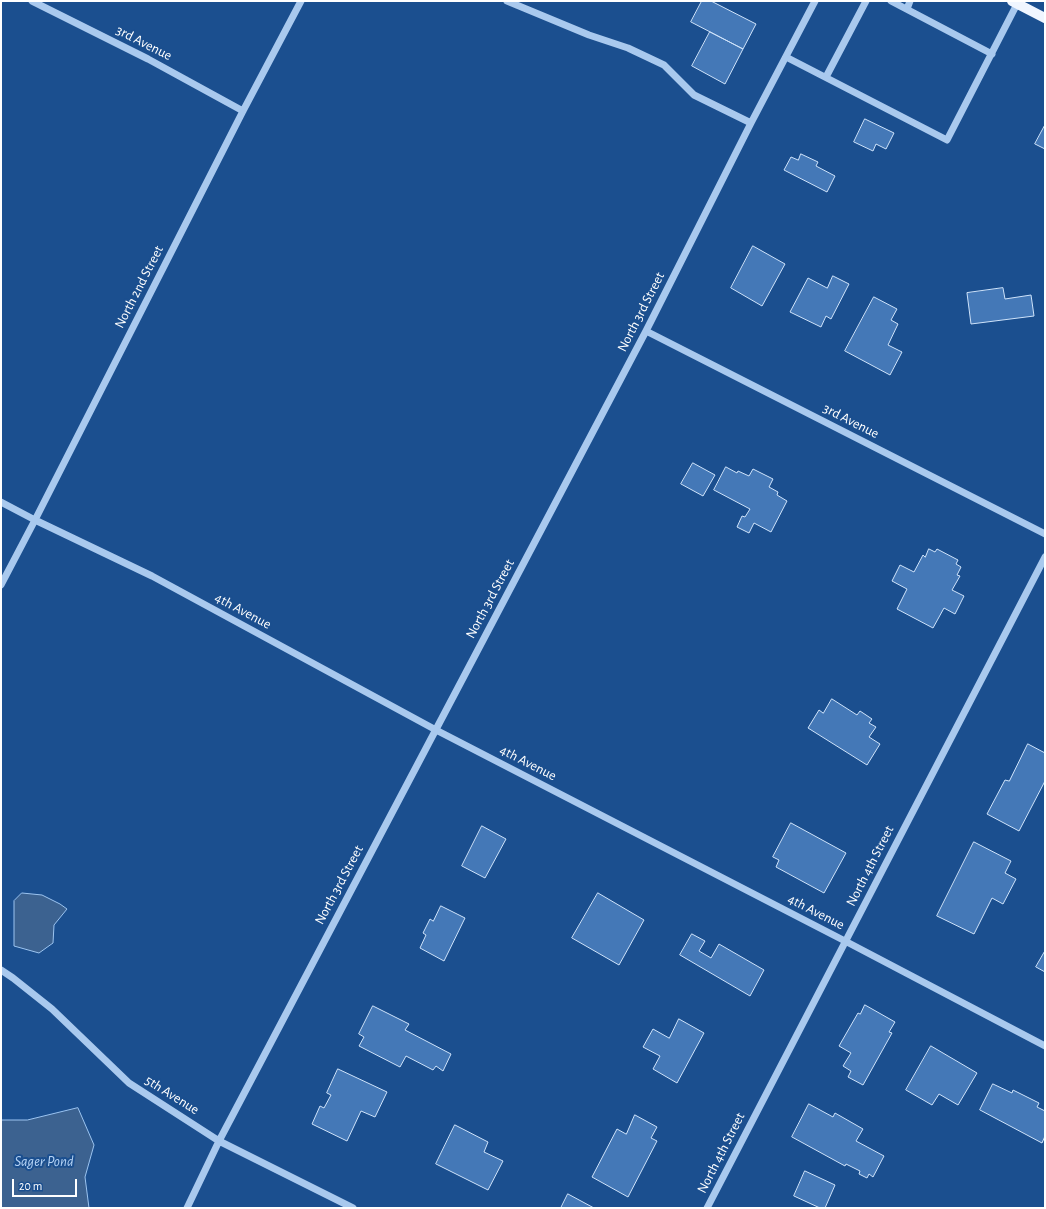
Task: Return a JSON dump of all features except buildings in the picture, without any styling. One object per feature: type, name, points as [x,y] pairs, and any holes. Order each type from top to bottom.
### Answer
[{"type":"main road","points":[[1015,2],[1045,18]]},
{"type":"street","name":"3rd Avenue","points":[[32,1],[148,59],[243,111]]},
{"type":"street","name":"North 2nd Street","points":[[1,585],[243,111],[301,1]]},
{"type":"street","points":[[507,1],[589,35],[628,48],[664,65],[694,95],[751,124]]},
{"type":"street","name":"North 3rd Street","points":[[187,1208],[220,1140],[646,331],[815,1]]},
{"type":"street","points":[[826,77],[866,1]]},
{"type":"street","points":[[891,1],[992,54]]},
{"type":"street","points":[[906,9],[910,1]]},
{"type":"street","points":[[786,57],[947,140],[992,54],[1015,2]]},
{"type":"street","name":"3rd Avenue","points":[[646,331],[1045,534]]},
{"type":"street","name":"4th Avenue","points":[[1,502],[35,520],[152,576],[436,730],[1045,1046]]},
{"type":"street","name":"North 4th Street","points":[[707,1208],[1045,557]]},
{"type":"street","name":"5th Avenue","points":[[1,970],[52,1009],[129,1083],[220,1140],[353,1208]]},
{"type":"water","points":[[22,893],[42,895],[67,909],[54,925],[53,943],[39,953],[14,946],[14,901]]},
{"type":"water","name":"Sager Pond","points":[[78,1108],[94,1145],[85,1177],[89,1208],[1,1208],[1,1120],[27,1120]]}]
